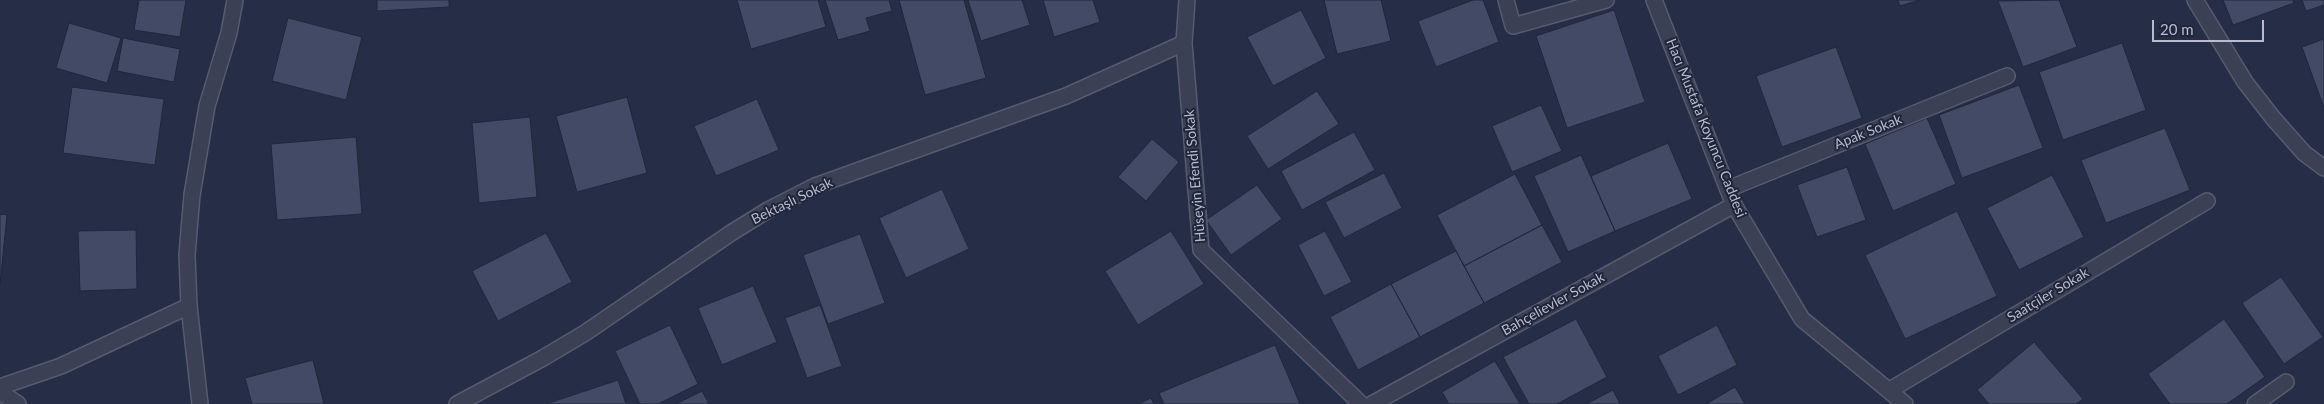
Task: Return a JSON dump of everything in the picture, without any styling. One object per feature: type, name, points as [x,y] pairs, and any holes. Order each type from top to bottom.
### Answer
[{"type":"street","points":[[200,404],[189,306],[187,254],[192,195],[207,106],[229,33],[236,0]]},
{"type":"street","name":"Hüseyin Efendi Sokak","points":[[1187,0],[1184,43],[1201,250],[1361,404]]},
{"type":"street","points":[[1506,0],[1513,26],[1606,0]]},
{"type":"street","name":"Hacı Mustafa Koyuncu Caddesi","points":[[1654,0],[1734,205],[1802,320],[1905,404]]},
{"type":"street","points":[[2195,0],[2245,82],[2304,153],[2324,168]]},
{"type":"street","name":"Bektaşlı Sokak","points":[[457,404],[543,358],[768,210],[815,186],[1066,96],[1184,43]]},
{"type":"street","name":"Apak Sokak","points":[[1728,189],[2008,76]]},
{"type":"street","name":"Saatçiler Sokak","points":[[1890,390],[2207,201]]},
{"type":"street","name":"Bahçelievler Sokak","points":[[1372,404],[1734,205]]},
{"type":"street","points":[[0,387],[61,366],[189,306]]},
{"type":"street","points":[[2255,404],[2286,382]]},
{"type":"street","points":[[0,392],[18,404]]},
{"type":"building","points":[[139,0],[186,0],[180,37],[134,30]]},
{"type":"building","points":[[377,0],[449,0],[449,7],[377,11]]},
{"type":"building","points":[[737,0],[818,0],[826,27],[751,49]]},
{"type":"building","points":[[825,0],[889,0],[892,11],[866,18],[870,31],[838,40]]},
{"type":"building","points":[[899,0],[964,0],[986,78],[925,95]]},
{"type":"building","points":[[968,0],[1022,0],[1030,25],[981,41]]},
{"type":"building","points":[[1043,0],[1093,0],[1100,22],[1054,37]]},
{"type":"building","points":[[1324,0],[1381,0],[1391,41],[1337,54]]},
{"type":"building","points":[[1473,0],[1483,0],[1499,42],[1436,67],[1418,21]]},
{"type":"building","points":[[1898,0],[1920,0],[1900,6]]},
{"type":"building","points":[[2059,0],[2077,47],[2023,67],[1998,1]]},
{"type":"building","points":[[2223,0],[2293,0],[2294,3],[2233,25]]},
{"type":"building","points":[[2302,0],[2324,0],[2324,5],[2306,11]]},
{"type":"building","points":[[1301,10],[1326,58],[1273,86],[1247,37]]},
{"type":"building","points":[[1614,10],[1645,102],[1567,128],[1536,36]]},
{"type":"building","points":[[288,18],[362,37],[346,100],[272,81]]},
{"type":"building","points":[[69,23],[121,38],[107,83],[56,68]]},
{"type":"building","points":[[123,38],[180,49],[174,82],[117,71]]},
{"type":"building","points":[[2324,39],[2324,108],[2302,47]]},
{"type":"building","points":[[2122,43],[2146,110],[2063,140],[2039,72]]},
{"type":"building","points":[[1836,47],[1862,118],[1782,147],[1756,76]]},
{"type":"building","points":[[2019,85],[2043,148],[1962,178],[1939,115]]},
{"type":"building","points":[[72,87],[164,99],[155,165],[63,153]]},
{"type":"building","points":[[1317,91],[1339,124],[1268,169],[1247,136]]},
{"type":"building","points":[[627,97],[647,173],[577,192],[556,116]]},
{"type":"building","points":[[757,99],[779,150],[716,176],[694,126]]},
{"type":"building","points":[[1541,105],[1562,151],[1512,172],[1492,126]]},
{"type":"building","points":[[530,117],[537,197],[479,203],[472,123]]},
{"type":"building","points":[[1927,118],[1956,184],[1893,211],[1865,144]]},
{"type":"building","points":[[2165,128],[2190,190],[2106,223],[2081,160]]},
{"type":"building","points":[[1354,132],[1375,170],[1302,210],[1281,171]]},
{"type":"building","points":[[356,137],[362,214],[277,220],[271,144]]},
{"type":"building","points":[[1152,139],[1179,162],[1146,201],[1118,177]]},
{"type":"building","points":[[1668,143],[1692,199],[1615,231],[1591,176]]},
{"type":"building","points":[[1581,155],[1615,231],[1568,252],[1534,176]]},
{"type":"building","points":[[1847,167],[1866,220],[1817,237],[1797,185]]},
{"type":"building","points":[[1384,173],[1402,208],[1344,238],[1325,202]]},
{"type":"building","points":[[1515,174],[1542,225],[1464,266],[1437,215]]},
{"type":"building","points":[[2052,175],[2084,237],[2019,270],[1987,208]]},
{"type":"building","points":[[1257,185],[1282,219],[1231,255],[1206,220]]},
{"type":"building","points":[[942,189],[969,249],[906,278],[879,218]]},
{"type":"building","points":[[1957,211],[1997,296],[1905,339],[1865,255]]},
{"type":"building","points":[[0,214],[7,215],[0,285]]},
{"type":"building","points":[[1542,225],[1562,262],[1484,303],[1464,266]]},
{"type":"building","points":[[136,230],[137,289],[80,291],[78,231]]},
{"type":"building","points":[[1171,231],[1204,284],[1138,325],[1105,271]]},
{"type":"building","points":[[1325,231],[1352,282],[1324,296],[1298,245]]},
{"type":"building","points":[[546,233],[572,282],[498,321],[472,271]]},
{"type":"building","points":[[860,234],[885,303],[828,324],[803,255]]},
{"type":"building","points":[[1456,251],[1484,303],[1420,337],[1391,284]]},
{"type":"building","points":[[2281,277],[2323,337],[2284,364],[2242,303]]},
{"type":"building","points":[[1391,284],[1420,337],[1358,370],[1330,317]]},
{"type":"building","points":[[753,286],[777,342],[722,365],[698,308]]},
{"type":"building","points":[[820,305],[842,366],[807,378],[785,318]]},
{"type":"building","points":[[1576,319],[1607,377],[1557,404],[1529,404],[1503,357]]},
{"type":"building","points":[[2224,319],[2265,377],[2227,404],[2170,404],[2148,374]]},
{"type":"building","points":[[670,325],[698,384],[658,404],[640,404],[615,351]]},
{"type":"building","points":[[1717,325],[1737,365],[1678,395],[1658,356]]},
{"type":"building","points":[[2034,342],[2083,399],[2076,404],[1989,404],[1977,390]]},
{"type":"building","points":[[1275,345],[1300,404],[1164,404],[1159,393]]},
{"type":"building","points":[[313,360],[324,404],[252,404],[245,378]]},
{"type":"building","points":[[1495,361],[1520,404],[1449,404],[1442,392]]},
{"type":"building","points":[[618,380],[626,404],[546,404]]},
{"type":"building","points":[[1735,387],[1745,404],[1706,404]]},
{"type":"building","points":[[1613,390],[1620,404],[1586,404]]},
{"type":"building","points":[[702,391],[709,404],[676,404]]},
{"type":"building","points":[[1151,398],[1154,404],[1138,404]]}]
